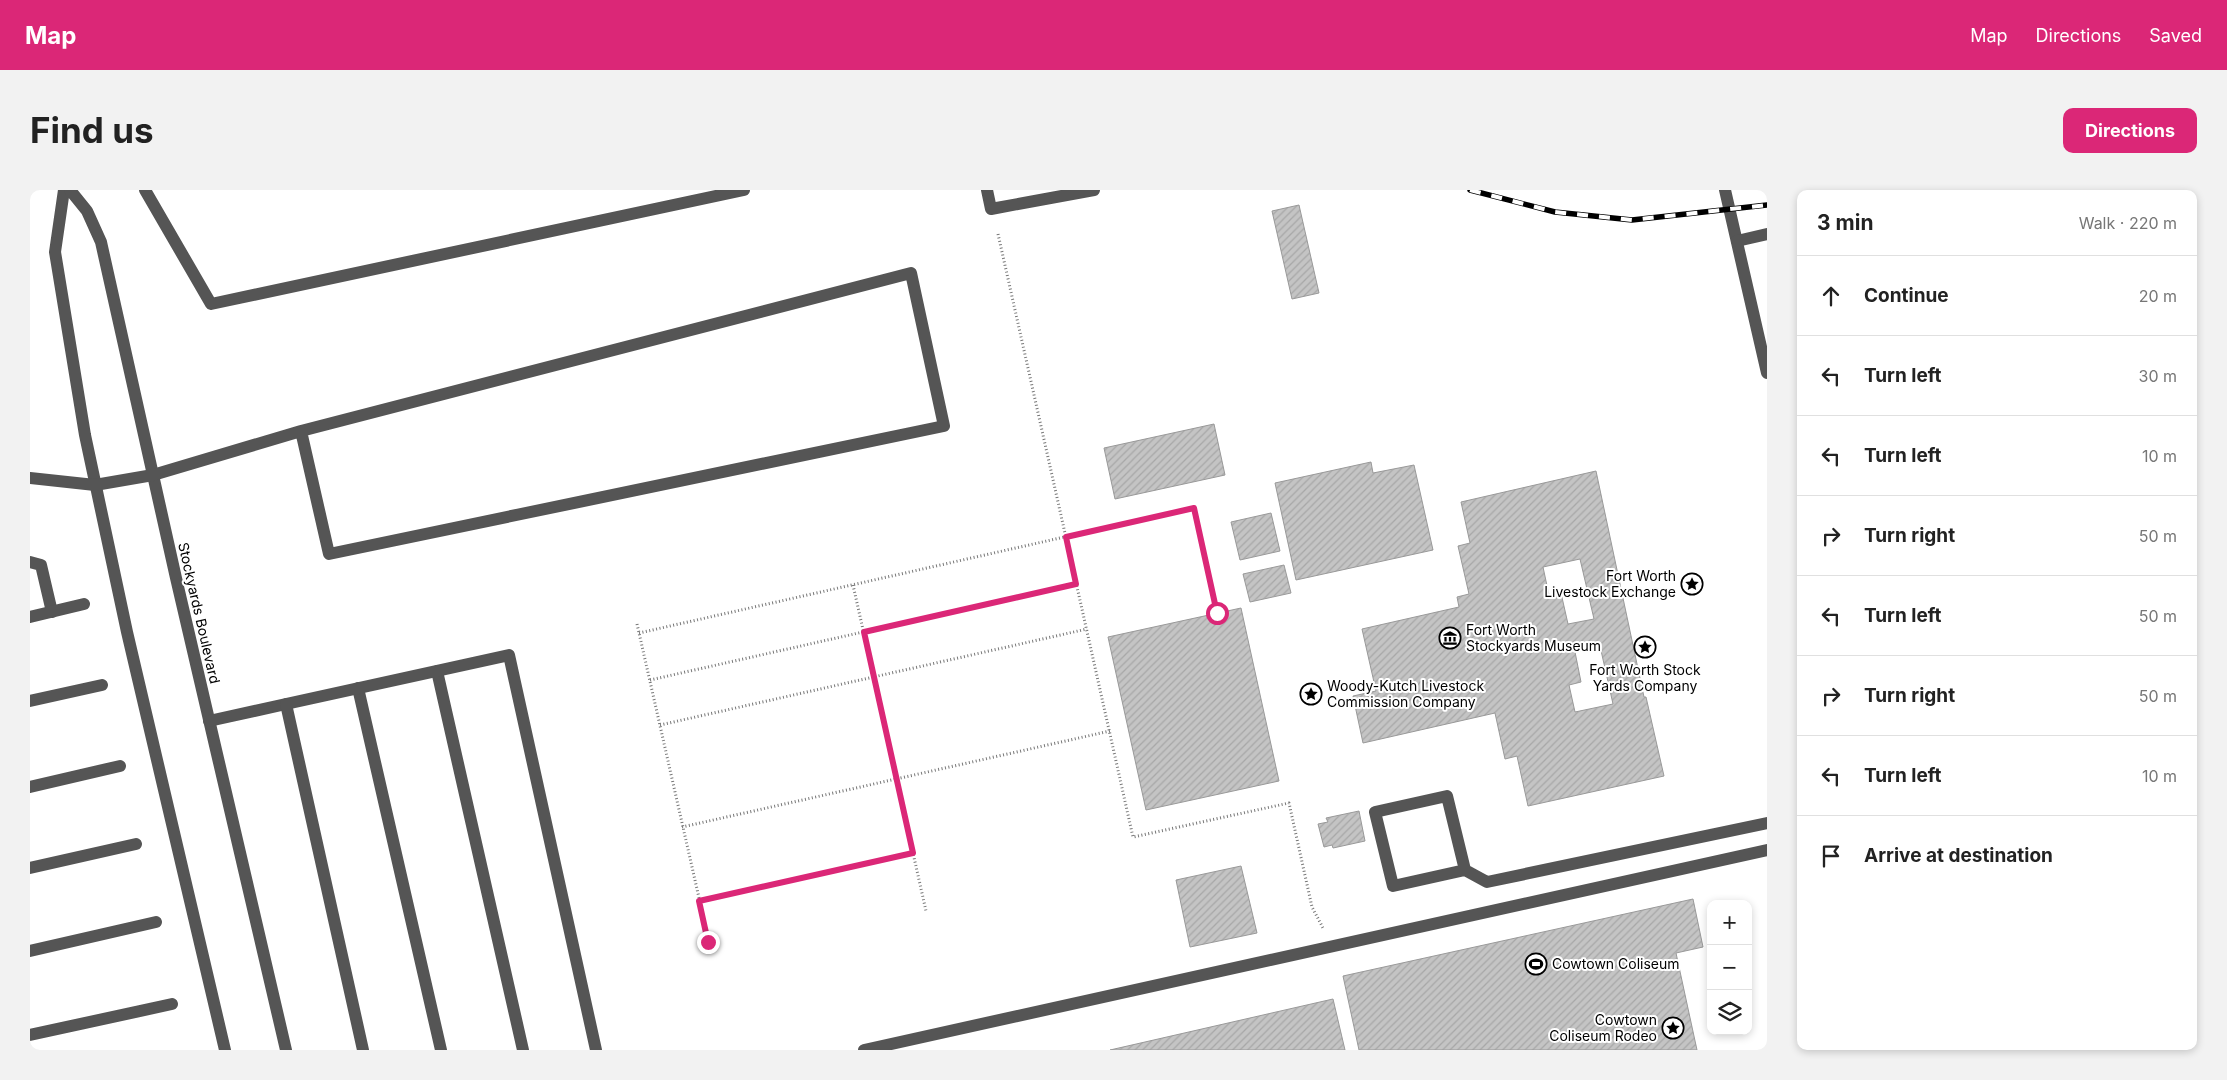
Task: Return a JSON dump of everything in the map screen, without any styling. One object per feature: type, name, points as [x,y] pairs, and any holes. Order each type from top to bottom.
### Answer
[{"type":"street","points":[[64,190],[55,252],[84,435],[126,632],[225,1050]]},
{"type":"street","name":"Stockyards Boulevard","points":[[70,190],[87,212],[101,242],[209,721],[286,1050]]},
{"type":"street","points":[[145,190],[211,304],[744,190]]},
{"type":"street","points":[[987,190],[991,210],[1094,190]]},
{"type":"street","points":[[1725,190],[1767,373]]},
{"type":"street","points":[[1737,241],[1767,234]]},
{"type":"street","points":[[30,478],[95,485],[153,475],[300,431],[911,273],[944,426],[330,554],[300,431]]},
{"type":"street","points":[[30,562],[42,565],[52,612]]},
{"type":"street","points":[[30,617],[84,604]]},
{"type":"street","points":[[209,721],[509,655],[596,1050]]},
{"type":"street","points":[[437,671],[523,1050]]},
{"type":"street","points":[[30,701],[102,685]]},
{"type":"street","points":[[358,688],[441,1050]]},
{"type":"street","points":[[286,704],[363,1050]]},
{"type":"street","points":[[30,787],[120,766]]},
{"type":"street","points":[[1466,870],[1447,796],[1375,812],[1393,886],[1466,870],[1487,882],[1767,824]]},
{"type":"street","points":[[30,868],[136,844]]},
{"type":"street","points":[[864,1050],[1767,850]]},
{"type":"street","points":[[30,951],[156,922]]},
{"type":"street","points":[[30,1036],[172,1004]]},
{"type":"path","points":[[998,234],[1133,837],[1289,803],[1312,907],[1332,946]]},
{"type":"path","points":[[639,633],[1194,508],[1217,613]]},
{"type":"path","points":[[650,680],[1076,584]]},
{"type":"path","points":[[853,585],[926,911]]},
{"type":"path","points":[[637,624],[708,942]]},
{"type":"path","points":[[660,725],[1087,629]]},
{"type":"path","points":[[682,827],[1110,731]]},
{"type":"path","points":[[699,901],[913,853]]},
{"type":"building","points":[[1299,205],[1319,293],[1292,299],[1272,211]]},
{"type":"building","points":[[1214,424],[1225,475],[1115,499],[1104,448]]},
{"type":"building","points":[[1371,462],[1373,473],[1414,465],[1433,550],[1296,580],[1275,483]]},
{"type":"building","points":[[1596,471],[1644,697],[1646,697],[1664,776],[1528,806],[1517,756],[1505,759],[1495,713],[1363,743],[1353,696],[1376,691],[1362,629],[1459,607],[1457,597],[1469,594],[1458,546],[1470,543],[1461,502]],"holes":[[[1580,559],[1594,619],[1568,624],[1561,593],[1549,595],[1543,567]],[[1600,646],[1613,704],[1575,712],[1569,685],[1581,682],[1575,652]]]},
{"type":"building","points":[[1271,513],[1280,551],[1240,560],[1231,522]]},
{"type":"building","points":[[1284,565],[1291,593],[1250,602],[1243,574]]},
{"type":"building","points":[[1241,608],[1279,781],[1146,810],[1108,637]]},
{"type":"building","points":[[1359,811],[1365,841],[1333,848],[1332,845],[1324,847],[1318,824],[1328,822],[1326,818]]},
{"type":"building","points":[[1241,866],[1257,933],[1190,947],[1176,880]]},
{"type":"building","name":"Cowtown Coliseum","points":[[1693,899],[1703,947],[1676,953],[1697,1050],[1359,1050],[1343,976]]},
{"type":"building","points":[[1333,999],[1345,1050],[1110,1050]]},
{"type":"railway","points":[[1470,190],[1555,212],[1632,220],[1767,205]]},
{"type":"place","name":"Fort Worth Livestock Exchange","points":[[1692,584]]},
{"type":"place","name":"Fort Worth Stockyards Museum","points":[[1450,638]]},
{"type":"place","name":"Fort Worth Stock Yards Company","points":[[1645,647]]},
{"type":"place","name":"Woody-Kutch Livestock Commission Company","points":[[1311,694]]},
{"type":"place","name":"Cowtown Coliseum","points":[[1536,964]]},
{"type":"place","name":"Cowtown Coliseum Rodeo","points":[[1673,1028]]},
{"type":"route","points":[[708,942],[699,901],[913,853],[864,632],[1076,584],[1066,537],[1194,508],[1217,613]]}]
